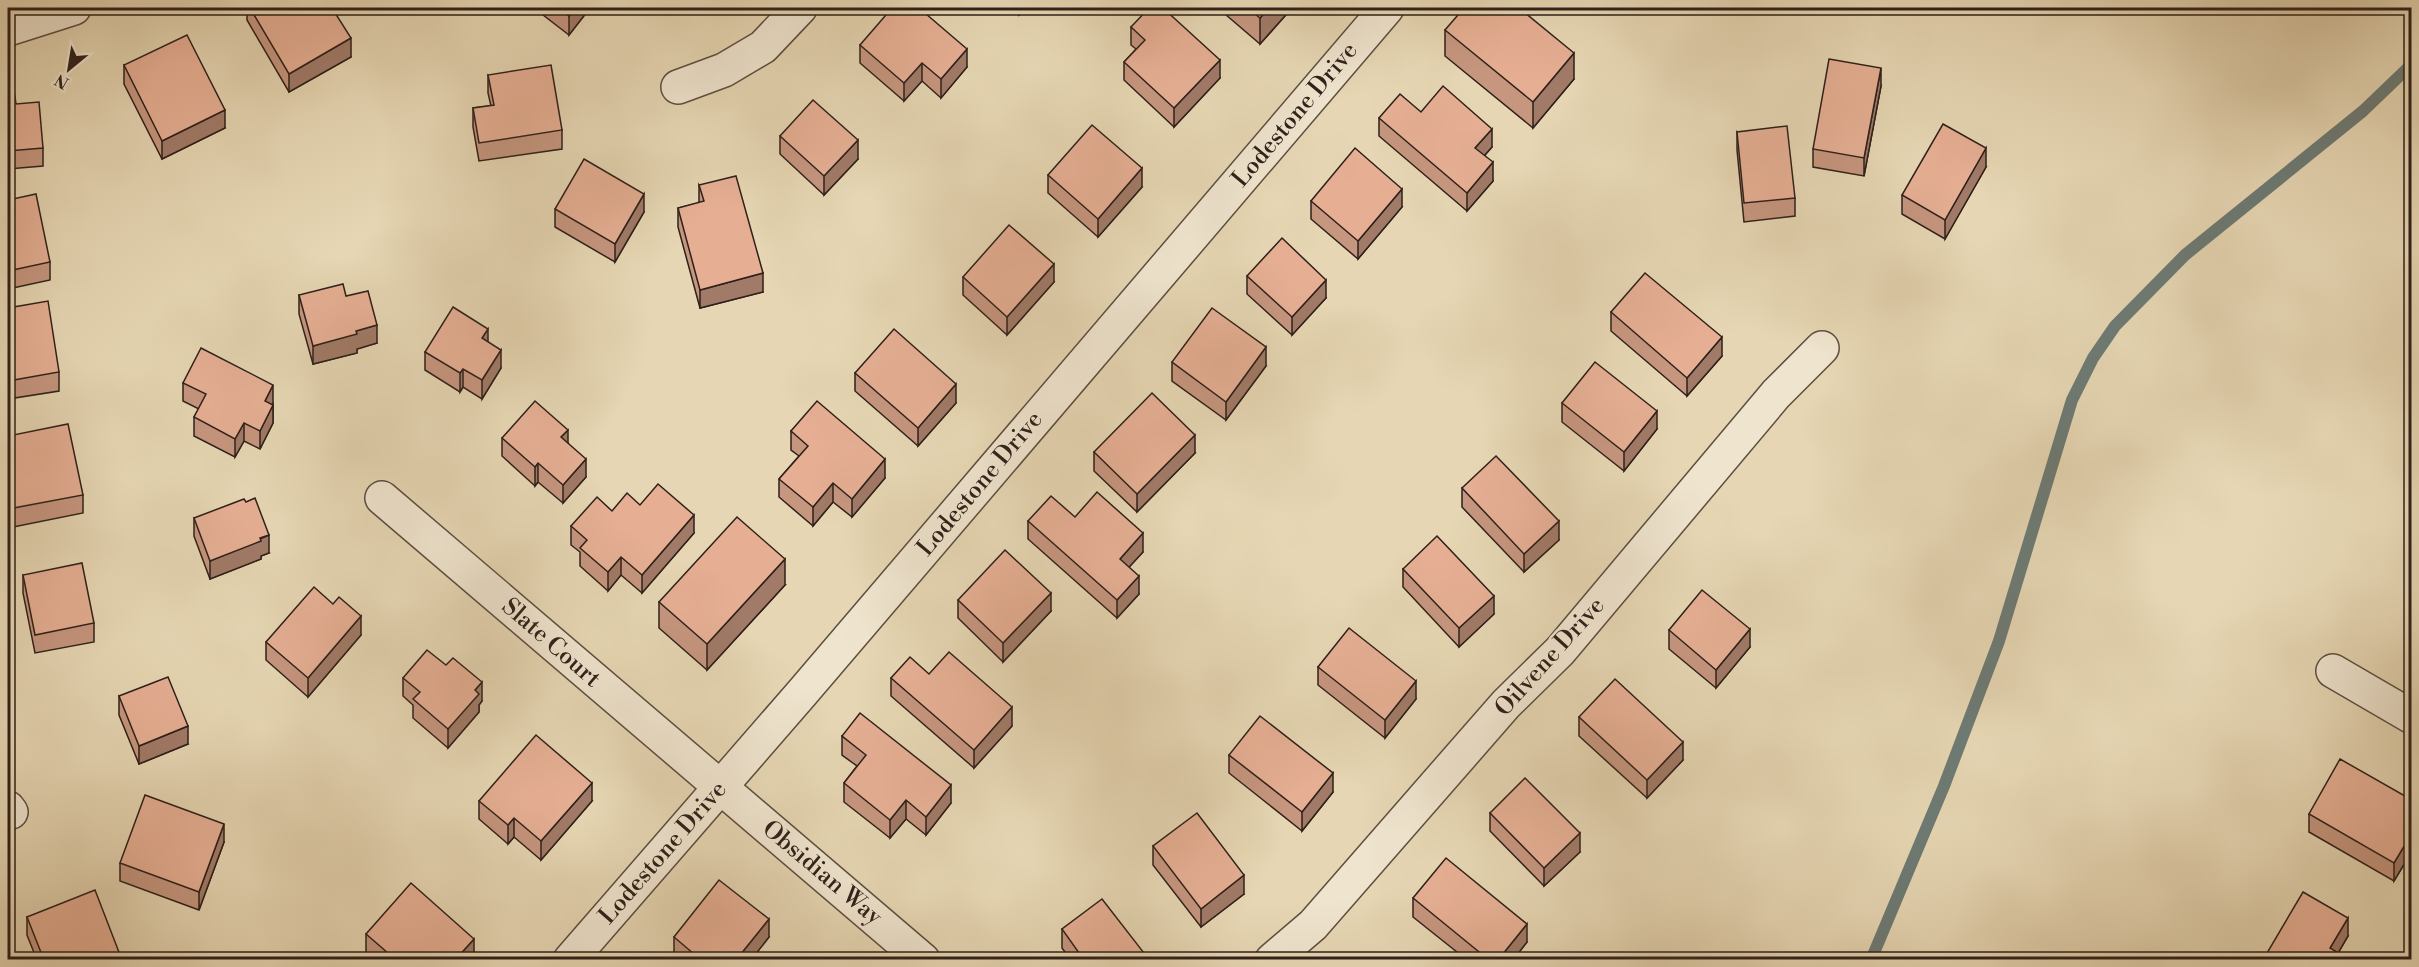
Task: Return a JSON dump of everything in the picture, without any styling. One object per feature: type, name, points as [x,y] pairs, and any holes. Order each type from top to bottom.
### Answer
[{"type":"street","points":[[8,28],[74,8]]},
{"type":"street","points":[[678,87],[724,70],[762,47],[800,8]]},
{"type":"street","name":"Lodestone Drive","points":[[570,960],[721,787],[1387,8]]},
{"type":"street","name":"Oilvene Drive","points":[[1272,960],[1312,925],[1506,704],[1560,651],[1776,394],[1822,348]]},
{"type":"street","name":"Slate Court","points":[[382,498],[721,787]]},
{"type":"street","points":[[2333,671],[2412,717]]},
{"type":"street","name":"Obsidian Way","points":[[721,787],[923,960]]},
{"type":"building","points":[[250,8],[332,8],[351,38],[289,74]]},
{"type":"building","points":[[557,8],[576,8],[569,16]]},
{"type":"building","points":[[892,8],[919,8],[967,49],[941,79],[922,63],[904,83],[860,45]]},
{"type":"building","points":[[1149,8],[1163,8],[1220,60],[1174,108],[1124,62],[1145,40],[1131,27]]},
{"type":"building","points":[[1248,8],[1269,8],[1260,18]]},
{"type":"building","points":[[1464,8],[1519,8],[1574,53],[1533,102],[1445,30]]},
{"type":"building","points":[[187,35],[225,110],[162,141],[124,65]]},
{"type":"building","points":[[1829,59],[1881,68],[1864,158],[1813,149]]},
{"type":"building","points":[[551,65],[562,130],[479,143],[473,108],[494,105],[488,75]]},
{"type":"building","points":[[1443,86],[1492,129],[1475,148],[1493,162],[1467,193],[1379,118],[1400,94],[1421,112]]},
{"type":"building","points":[[14,90],[16,104],[39,102],[43,148],[8,151],[8,91]]},
{"type":"building","points":[[813,100],[858,140],[824,176],[780,136]]},
{"type":"building","points":[[1943,124],[1986,148],[1945,220],[1902,195]]},
{"type":"building","points":[[1092,125],[1142,168],[1098,219],[1048,175]]},
{"type":"building","points":[[1787,126],[1795,198],[1744,203],[1737,132]]},
{"type":"building","points":[[1355,148],[1402,189],[1358,241],[1311,201]]},
{"type":"building","points":[[584,159],[644,194],[615,244],[555,209]]},
{"type":"building","points":[[736,176],[763,273],[700,290],[678,208],[704,201],[699,185]]},
{"type":"building","points":[[36,194],[50,262],[8,271],[8,200]]},
{"type":"building","points":[[1009,225],[1054,264],[1007,317],[963,277]]},
{"type":"building","points":[[1282,238],[1326,280],[1292,317],[1247,276]]},
{"type":"building","points":[[1645,273],[1722,337],[1687,378],[1611,312]]},
{"type":"building","points":[[343,284],[346,296],[368,291],[377,325],[356,331],[357,334],[313,346],[299,295]]},
{"type":"building","points":[[48,301],[59,372],[8,381],[8,308]]},
{"type":"building","points":[[453,307],[488,329],[482,338],[501,350],[482,380],[463,369],[460,373],[425,352]]},
{"type":"building","points":[[1212,308],[1266,347],[1226,402],[1172,362]]},
{"type":"building","points":[[894,329],[956,384],[918,428],[855,373]]},
{"type":"building","points":[[201,348],[273,385],[265,401],[273,405],[260,431],[244,423],[235,439],[194,417],[206,394],[183,383]]},
{"type":"building","points":[[1595,362],[1657,411],[1624,452],[1562,403]]},
{"type":"building","points":[[1152,393],[1195,435],[1137,494],[1094,452]]},
{"type":"building","points":[[535,401],[568,430],[561,437],[586,459],[563,485],[538,463],[535,467],[502,438]]},
{"type":"building","points":[[817,401],[885,459],[852,499],[833,483],[813,507],[779,479],[808,446],[791,431]]},
{"type":"building","points":[[68,424],[83,495],[8,509],[8,436]]},
{"type":"building","points":[[1496,456],[1559,521],[1524,554],[1462,488]]},
{"type":"building","points":[[658,484],[694,515],[642,575],[621,557],[608,572],[580,548],[587,540],[571,526],[597,497],[612,511],[627,493],[640,505]]},
{"type":"building","points":[[1097,492],[1143,533],[1120,559],[1139,576],[1117,600],[1028,521],[1051,496],[1075,517]]},
{"type":"building","points":[[255,498],[269,535],[260,538],[261,541],[210,561],[194,518],[244,499],[246,502]]},
{"type":"building","points":[[737,517],[785,559],[707,644],[659,602]]},
{"type":"building","points":[[1437,536],[1494,596],[1459,628],[1403,569]]},
{"type":"building","points":[[1005,550],[1051,593],[1003,643],[958,600]]},
{"type":"building","points":[[82,563],[94,623],[35,635],[23,575]]},
{"type":"building","points":[[314,587],[333,604],[339,597],[361,616],[308,678],[266,642]]},
{"type":"building","points":[[1702,590],[1750,629],[1716,670],[1669,630]]},
{"type":"building","points":[[1349,628],[1416,681],[1385,720],[1318,667]]},
{"type":"building","points":[[427,650],[446,665],[453,658],[482,682],[475,690],[479,694],[448,729],[413,699],[420,692],[403,678]]},
{"type":"building","points":[[949,652],[1012,707],[974,750],[891,678],[910,657],[929,674]]},
{"type":"building","points":[[168,677],[188,726],[139,746],[119,696]]},
{"type":"building","points":[[1615,679],[1683,742],[1647,780],[1579,717]]},
{"type":"building","points":[[860,713],[951,785],[926,817],[906,800],[890,820],[844,783],[866,755],[842,736]]},
{"type":"building","points":[[1260,716],[1333,773],[1302,812],[1229,755]]},
{"type":"building","points":[[536,735],[592,783],[541,841],[514,818],[508,825],[479,801]]},
{"type":"building","points":[[2340,759],[2412,800],[2412,833],[2394,863],[2309,814]]},
{"type":"building","points":[[1525,778],[1580,833],[1544,868],[1490,813]]},
{"type":"building","points":[[145,795],[224,824],[199,892],[120,863]]},
{"type":"building","points":[[1197,813],[1244,875],[1201,909],[1153,846]]},
{"type":"building","points":[[1446,858],[1527,924],[1498,960],[1489,960],[1413,898]]},
{"type":"building","points":[[719,880],[769,919],[736,960],[701,960],[674,937]]},
{"type":"building","points":[[411,883],[474,939],[455,960],[396,960],[366,934]]},
{"type":"building","points":[[95,890],[122,960],[44,960],[27,917]]},
{"type":"building","points":[[2303,892],[2348,918],[2330,948],[2350,960],[2279,960],[2267,953]]},
{"type":"building","points":[[1102,899],[1144,953],[1135,960],[1084,960],[1062,929]]},
{"type":"waterway","points":[[1871,960],[1944,786],[1999,641],[2072,400],[2093,358],[2115,326],[2185,255],[2363,111],[2412,64]]}]
